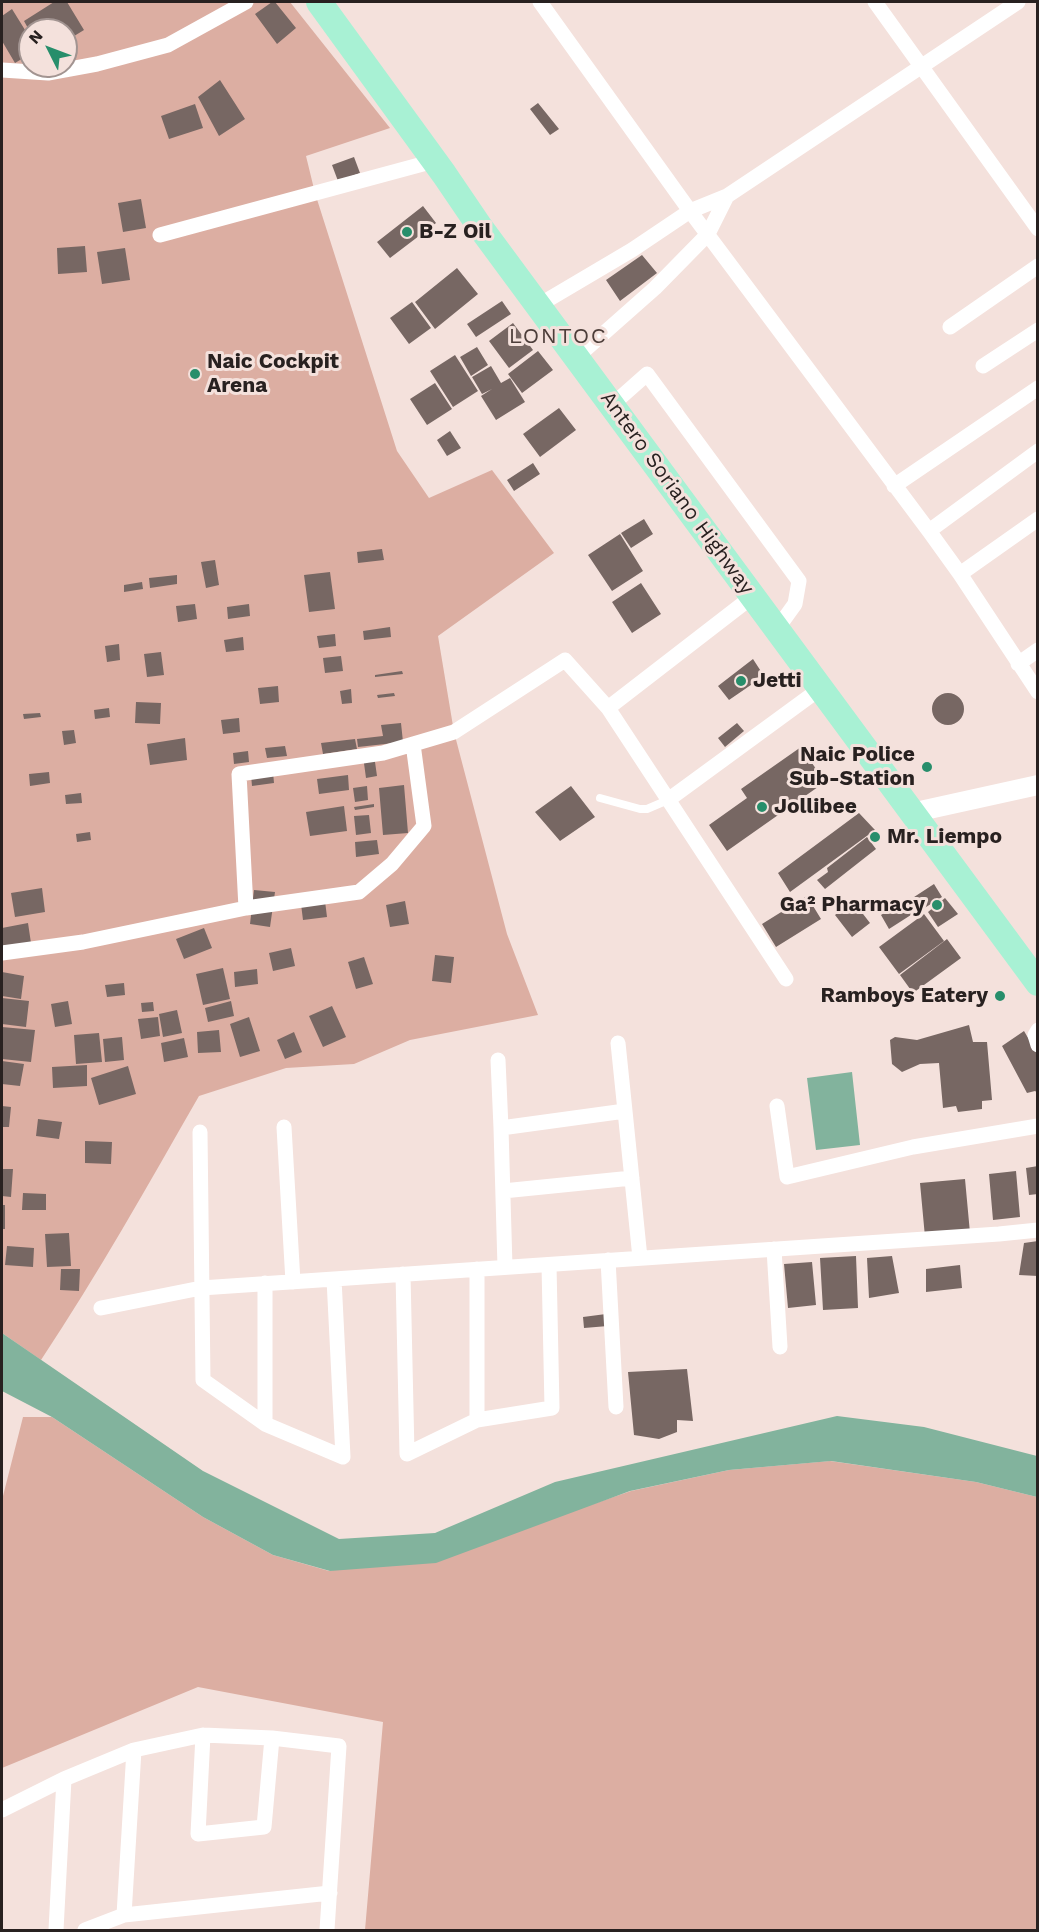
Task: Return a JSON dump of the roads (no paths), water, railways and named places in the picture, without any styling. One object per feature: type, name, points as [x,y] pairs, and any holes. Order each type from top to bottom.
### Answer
[{"type":"main road","name":"Antero Soriano Highway","points":[[319,2],[480,227],[1038,983]]},
{"type":"street","points":[[2,70],[48,73],[97,64],[168,45],[246,2]]},
{"type":"street","points":[[540,2],[690,211],[929,531],[1038,692]]},
{"type":"street","points":[[875,2],[1038,229]]},
{"type":"street","points":[[539,305],[632,250],[690,211],[727,196],[1018,2]]},
{"type":"street","points":[[160,235],[434,161]]},
{"type":"street","points":[[577,357],[655,288],[708,234],[727,196]]},
{"type":"street","points":[[950,327],[1038,266]]},
{"type":"street","points":[[983,366],[1038,330]]},
{"type":"street","points":[[612,405],[647,374],[799,581],[795,604],[777,629]]},
{"type":"street","points":[[894,486],[1038,388]]},
{"type":"street","points":[[929,531],[1038,451]]},
{"type":"street","points":[[960,574],[1038,519]]},
{"type":"street","points":[[608,708],[753,596]]},
{"type":"street","points":[[1018,664],[1038,651]]},
{"type":"street","points":[[246,908],[238,774],[383,753],[454,732],[566,660],[608,708],[786,979]]},
{"type":"street","points":[[668,800],[821,688]]},
{"type":"street","points":[[2,953],[83,942],[246,908],[359,892],[392,864],[424,826],[413,744]]},
{"type":"street","points":[[911,813],[1038,785]]},
{"type":"street","points":[[1038,1030],[1035,1035],[1038,1045]]},
{"type":"street","points":[[618,1043],[640,1258]]},
{"type":"street","points":[[498,1060],[505,1267]]},
{"type":"street","points":[[777,1106],[787,1177],[913,1147],[1038,1126]]},
{"type":"street","points":[[501,1128],[625,1111]]},
{"type":"street","points":[[284,1127],[293,1282]]},
{"type":"street","points":[[200,1132],[203,1380],[265,1424],[342,1457],[334,1279]]},
{"type":"street","points":[[503,1191],[632,1178]]},
{"type":"street","points":[[100,1308],[201,1288],[1038,1230]]},
{"type":"street","points":[[774,1249],[780,1347]]},
{"type":"street","points":[[608,1260],[616,1407]]},
{"type":"street","points":[[403,1274],[407,1454],[477,1420],[552,1408],[549,1264]]},
{"type":"street","points":[[477,1269],[477,1420]]},
{"type":"street","points":[[265,1283],[265,1424]]},
{"type":"street","points":[[203,1735],[198,1834],[264,1827],[272,1738]]},
{"type":"street","points":[[2,1810],[64,1779],[134,1750],[203,1735],[272,1738],[339,1746],[327,1930]]},
{"type":"street","points":[[124,1915],[134,1750]]},
{"type":"street","points":[[56,1930],[64,1779]]},
{"type":"street","points":[[85,1930],[124,1915],[330,1893]]},
{"type":"lane","points":[[600,798],[640,809],[647,809],[668,800]]},
{"type":"place","name":"B-Z Oil","points":[[407,232]]},
{"type":"place","name":"Naic Cockpit Arena","points":[[195,374]]},
{"type":"place","name":"Jetti","points":[[741,681]]},
{"type":"place","name":"Naic Police Sub-Station","points":[[927,767]]},
{"type":"place","name":"Jollibee","points":[[762,807]]},
{"type":"place","name":"Mr. Liempo","points":[[875,837]]},
{"type":"place","name":"Ga² Pharmacy","points":[[937,905]]},
{"type":"place","name":"Ramboys Eatery","points":[[1000,996]]},
{"type":"district","name":"LONTOC","points":[[558,337]]}]
